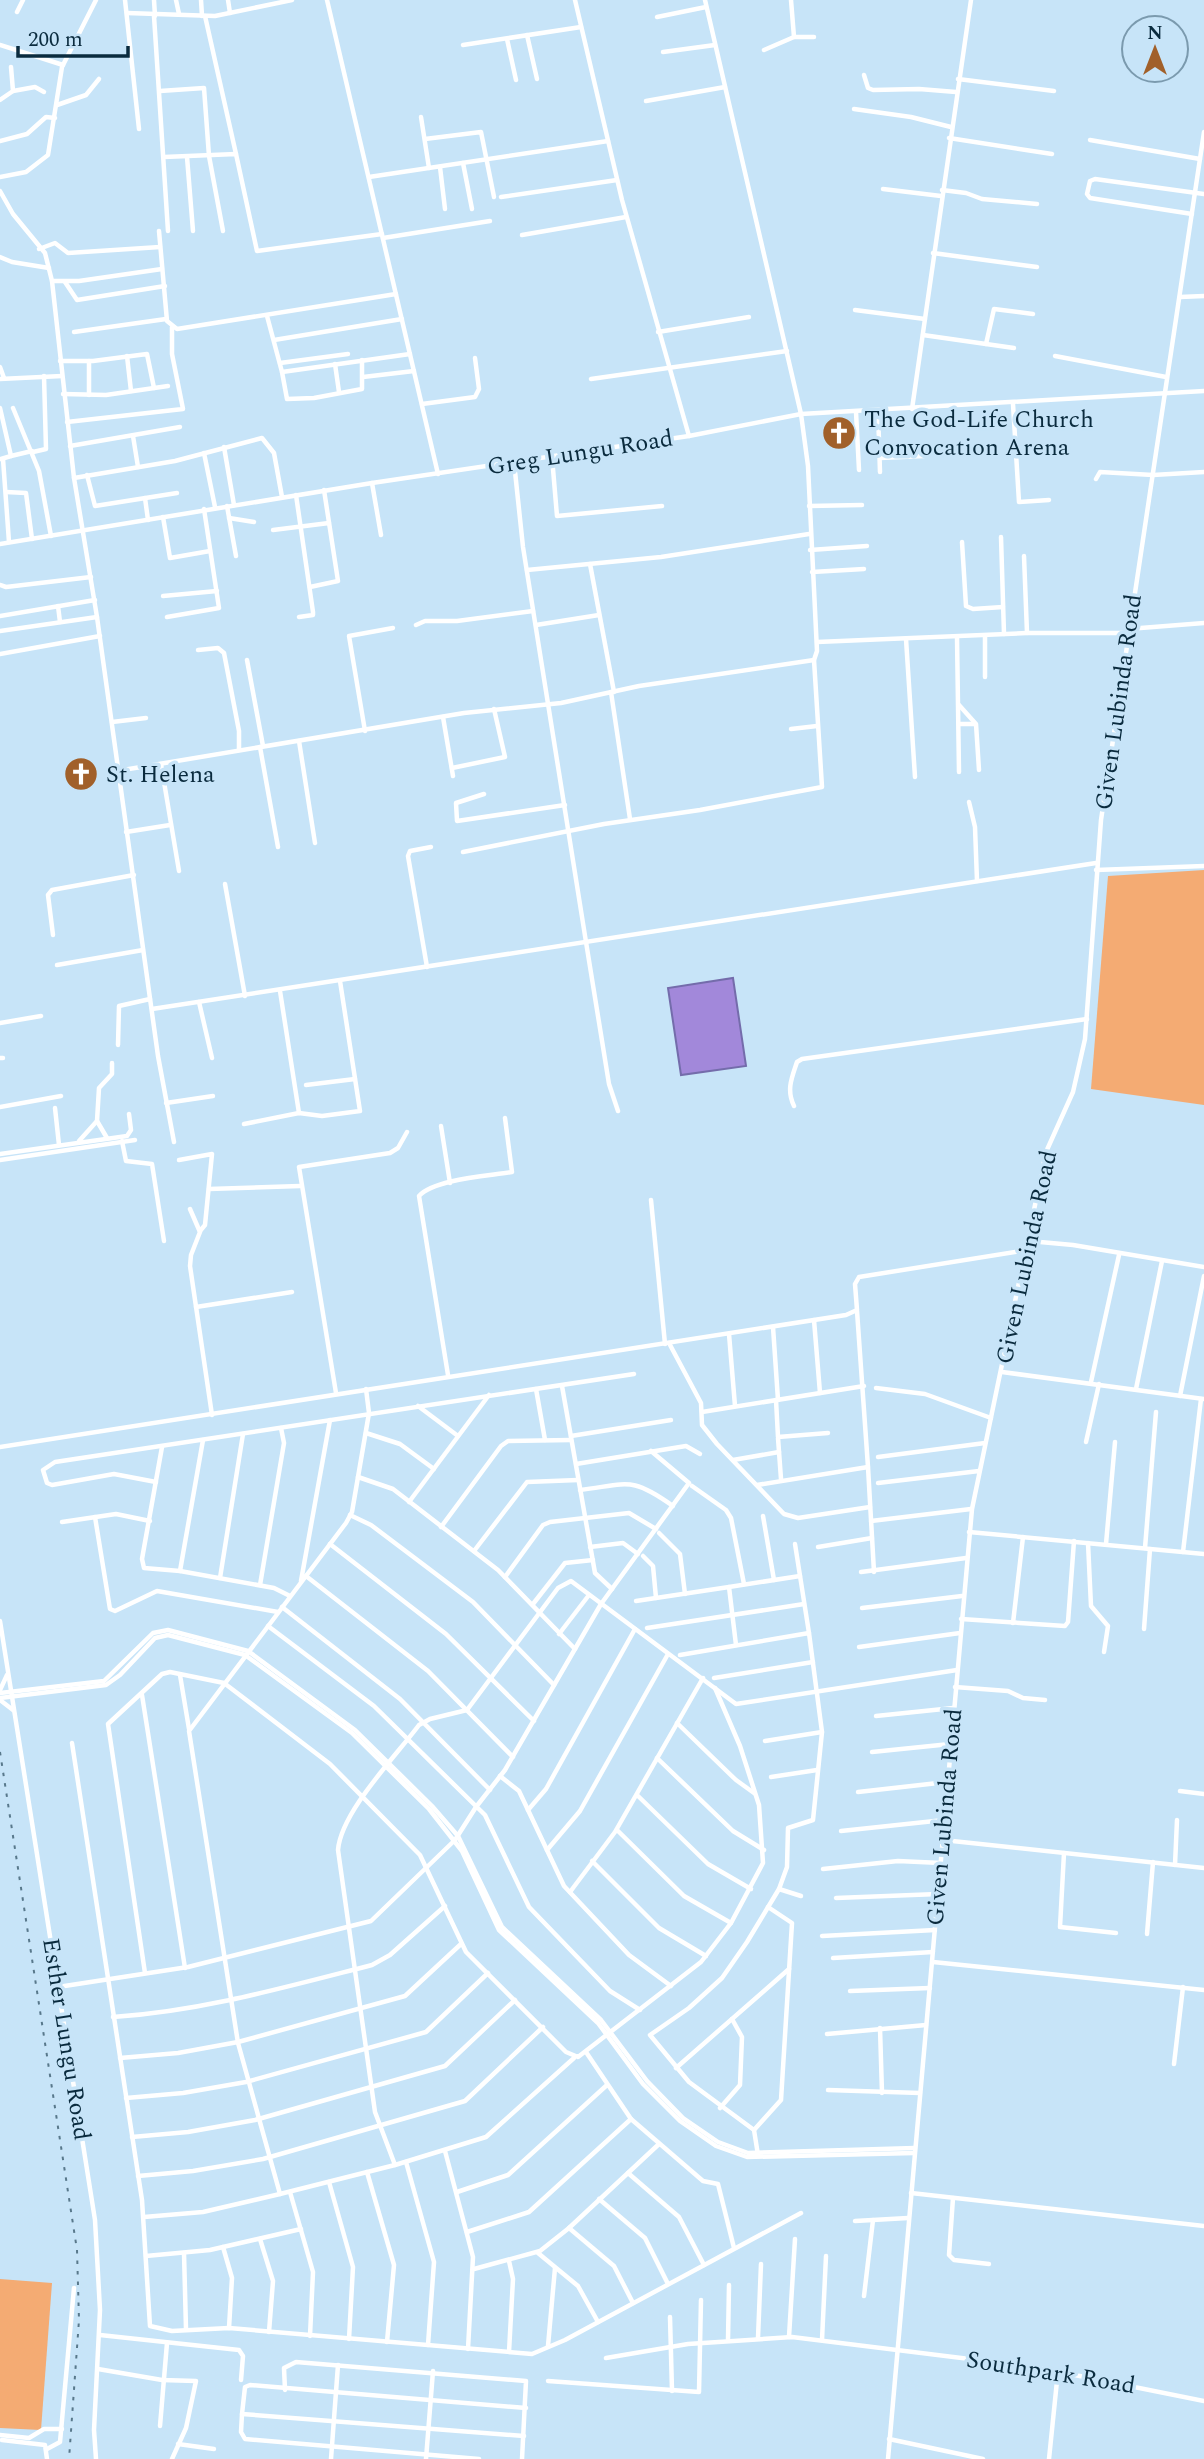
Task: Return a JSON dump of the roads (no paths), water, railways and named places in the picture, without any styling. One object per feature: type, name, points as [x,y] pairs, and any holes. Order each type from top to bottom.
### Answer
[{"type":"street","points":[[17,12],[23,0]]},
{"type":"street","points":[[0,177],[20,175],[43,161],[51,149],[63,65],[96,0]]},
{"type":"street","points":[[125,0],[139,128]]},
{"type":"street","points":[[154,0],[168,231]]},
{"type":"street","points":[[176,0],[179,14]]},
{"type":"street","points":[[201,0],[257,251],[490,221]]},
{"type":"street","points":[[229,0],[230,14]]},
{"type":"street","points":[[249,0],[250,8]]},
{"type":"street","points":[[127,13],[154,16],[230,14],[272,2],[292,0]]},
{"type":"street","points":[[327,0],[438,474]]},
{"type":"street","points":[[575,0],[626,217],[689,436]]},
{"type":"street","points":[[463,852],[570,833],[630,819],[691,812],[821,788],[814,660],[817,642],[801,414],[705,0]]},
{"type":"street","points":[[791,0],[794,37]]},
{"type":"street","points":[[912,409],[971,0]]},
{"type":"street","points":[[657,16],[706,7]]},
{"type":"street","points":[[463,45],[581,27]]},
{"type":"street","points":[[527,36],[537,79]]},
{"type":"street","points":[[764,50],[794,37],[814,37]]},
{"type":"street","points":[[507,39],[516,80]]},
{"type":"street","points":[[0,45],[63,65]]},
{"type":"street","points":[[663,52],[715,45]]},
{"type":"street","points":[[11,67],[13,91]]},
{"type":"street","points":[[864,75],[868,88],[873,90],[956,92]]},
{"type":"street","points":[[57,106],[86,95],[99,79]]},
{"type":"street","points":[[958,79],[1054,91]]},
{"type":"street","points":[[0,100],[13,91],[35,87],[44,92]]},
{"type":"street","points":[[646,101],[725,87]]},
{"type":"street","points":[[160,91],[204,88],[209,156],[223,231]]},
{"type":"street","points":[[854,109],[911,117],[951,127]]},
{"type":"street","points":[[0,141],[27,134],[46,117],[55,118]]},
{"type":"street","points":[[421,117],[429,168]]},
{"type":"street","points":[[425,139],[481,132],[494,197]]},
{"type":"street","name":"Given Lubinda Road","points":[[888,2459],[933,1962],[962,1596],[972,1509],[1048,1145],[1078,1077],[1087,1018],[1096,863],[1128,631],[1204,132]]},
{"type":"street","points":[[949,138],[1052,154]]},
{"type":"street","points":[[1090,140],[1200,159]]},
{"type":"street","points":[[369,177],[608,141]]},
{"type":"street","points":[[164,157],[236,154]]},
{"type":"street","points":[[187,157],[193,231]]},
{"type":"street","points":[[463,163],[472,209]]},
{"type":"street","points":[[440,167],[445,209]]},
{"type":"street","points":[[1192,214],[1090,198],[1087,194],[1091,179],[1204,194]]},
{"type":"street","points":[[501,197],[617,180]]},
{"type":"street","points":[[883,189],[941,197]]},
{"type":"street","points":[[942,190],[966,193],[982,199],[1037,204]]},
{"type":"street","points":[[1,196],[45,253],[52,281],[74,478],[95,600],[150,999],[174,1142]]},
{"type":"street","points":[[522,235],[626,217]]},
{"type":"street","points":[[67,422],[183,409],[173,354],[172,327],[166,319],[159,232]]},
{"type":"street","points":[[39,248],[55,243],[68,253],[88,254],[160,247]]},
{"type":"street","points":[[933,253],[1037,267]]},
{"type":"street","points":[[0,257],[12,262],[49,268]]},
{"type":"street","points":[[52,281],[65,282],[162,269]]},
{"type":"street","points":[[65,282],[77,300],[164,286]]},
{"type":"street","points":[[172,327],[183,329],[396,294]]},
{"type":"street","points":[[1180,297],[1204,296]]},
{"type":"street","points":[[986,344],[994,309],[1033,314]]},
{"type":"street","points":[[855,310],[925,319]]},
{"type":"street","points":[[267,316],[287,399],[362,388],[362,360]]},
{"type":"street","points":[[658,332],[749,317]]},
{"type":"street","points":[[74,332],[166,319]]},
{"type":"street","points":[[274,340],[402,319]]},
{"type":"street","points":[[923,335],[1014,348]]},
{"type":"street","points":[[591,379],[787,351]]},
{"type":"street","points":[[60,361],[89,361],[148,354],[154,388]]},
{"type":"street","points":[[280,363],[348,354]]},
{"type":"street","points":[[282,372],[410,354]]},
{"type":"street","points":[[127,356],[131,391]]},
{"type":"street","points":[[1055,356],[1166,377]]},
{"type":"street","points":[[422,404],[475,397],[479,389],[475,358]]},
{"type":"street","points":[[89,361],[89,395]]},
{"type":"street","points":[[335,364],[339,392]]},
{"type":"street","points":[[0,367],[2,378],[62,376]]},
{"type":"street","points":[[363,377],[414,371]]},
{"type":"street","points":[[9,542],[1,459],[46,447],[44,376]]},
{"type":"street","points":[[63,394],[89,395],[168,386]]},
{"type":"street","name":"Greg Lungu Road","points":[[0,544],[372,482],[689,436],[801,414],[1204,391]]},
{"type":"street","points":[[1013,404],[1019,502],[1049,500]]},
{"type":"street","points":[[0,408],[11,456]]},
{"type":"street","points":[[13,408],[32,452],[45,498],[51,536]]},
{"type":"street","points":[[878,411],[880,472]]},
{"type":"street","points":[[856,412],[859,470]]},
{"type":"street","points":[[70,446],[180,427]]},
{"type":"street","points":[[132,436],[138,467]]},
{"type":"street","points":[[74,478],[204,453],[262,438],[274,453],[282,497]]},
{"type":"street","points":[[224,447],[234,505]]},
{"type":"street","points":[[204,453],[215,508]]},
{"type":"street","points":[[880,458],[924,456]]},
{"type":"street","points":[[552,457],[557,516],[662,506]]},
{"type":"street","points":[[514,463],[533,611],[586,942],[609,1084],[618,1111]]},
{"type":"street","points":[[1096,480],[1100,472],[1153,475],[1204,472]]},
{"type":"street","points":[[87,475],[95,506],[177,493]]},
{"type":"street","points":[[372,482],[382,535]]},
{"type":"street","points":[[310,587],[338,581],[324,490]]},
{"type":"street","points":[[6,492],[26,493],[33,539]]},
{"type":"street","points":[[296,495],[313,615],[299,617]]},
{"type":"street","points":[[145,498],[148,520]]},
{"type":"street","points":[[809,506],[862,505]]},
{"type":"street","points":[[228,506],[236,556]]},
{"type":"street","points":[[167,617],[218,610],[204,509]]},
{"type":"street","points":[[163,517],[170,558],[210,551]]},
{"type":"street","points":[[229,519],[254,522]]},
{"type":"street","points":[[273,530],[329,523]]},
{"type":"street","points":[[527,570],[809,534]]},
{"type":"street","points":[[1001,537],[1004,635]]},
{"type":"street","points":[[962,542],[966,606],[973,609],[1003,607]]},
{"type":"street","points":[[810,550],[867,546]]},
{"type":"street","points":[[1024,556],[1027,633]]},
{"type":"street","points":[[590,564],[630,819]]},
{"type":"street","points":[[812,572],[864,569]]},
{"type":"street","points":[[0,585],[6,587],[91,577]]},
{"type":"street","points":[[163,596],[217,591]]},
{"type":"street","points":[[0,616],[95,600]]},
{"type":"street","points":[[58,606],[60,622]]},
{"type":"street","points":[[416,625],[425,621],[457,621],[533,611]]},
{"type":"street","points":[[536,625],[599,615]]},
{"type":"street","points":[[0,631],[97,617]]},
{"type":"street","points":[[817,642],[1128,631],[1204,624]]},
{"type":"street","points":[[365,731],[349,636],[393,628]]},
{"type":"street","points":[[0,654],[100,636]]},
{"type":"street","points":[[985,636],[985,677]]},
{"type":"street","points":[[957,637],[959,772]]},
{"type":"street","points":[[906,639],[915,777]]},
{"type":"street","points":[[198,650],[218,648],[224,653],[239,731],[239,750]]},
{"type":"street","points":[[247,660],[278,847]]},
{"type":"street","points":[[117,771],[814,660]]},
{"type":"street","points":[[959,705],[976,724],[979,770]]},
{"type":"street","points":[[452,768],[505,757],[494,709]]},
{"type":"street","points":[[443,717],[453,776]]},
{"type":"street","points":[[112,722],[146,718]]},
{"type":"street","points":[[958,724],[976,724]]},
{"type":"street","points":[[790,729],[817,726]]},
{"type":"street","points":[[299,741],[316,843]]},
{"type":"street","points":[[161,764],[179,871]]},
{"type":"street","points":[[484,794],[456,803],[457,821],[565,805]]},
{"type":"street","points":[[969,802],[975,827],[977,881]]},
{"type":"street","points":[[126,832],[170,825]]},
{"type":"street","points":[[427,967],[408,856],[410,851],[431,848]]},
{"type":"street","points":[[152,1009],[1096,863]]},
{"type":"street","points":[[1096,870],[1204,866]]},
{"type":"street","points":[[53,935],[48,895],[52,890],[134,875]]},
{"type":"street","points":[[225,884],[245,996]]},
{"type":"street","points":[[57,965],[143,950]]},
{"type":"street","points":[[244,1124],[299,1113],[310,1116],[357,1113],[360,1107],[340,981]]},
{"type":"street","points":[[280,991],[299,1113]]},
{"type":"street","points":[[118,1045],[119,1006],[150,999]]},
{"type":"street","points":[[199,1002],[212,1058]]},
{"type":"street","points":[[0,1023],[41,1016]]},
{"type":"street","points":[[794,1105],[790,1098],[790,1081],[797,1062],[802,1059],[1087,1018]]},
{"type":"street","points":[[107,1139],[97,1121],[99,1088],[112,1074],[112,1063]]},
{"type":"street","points":[[306,1085],[355,1079]]},
{"type":"street","points":[[0,1107],[61,1096]]},
{"type":"street","points":[[166,1103],[214,1096]]},
{"type":"street","points":[[55,1108],[59,1145]]},
{"type":"street","points":[[0,1154],[130,1134],[129,1114]]},
{"type":"street","points":[[447,1375],[419,1196],[425,1190],[450,1183],[513,1172],[505,1118]]},
{"type":"street","points":[[78,1141],[97,1121]]},
{"type":"street","points":[[441,1126],[450,1183]]},
{"type":"street","points":[[336,1393],[299,1167],[390,1153],[398,1148],[407,1132]]},
{"type":"street","points":[[0,1160],[135,1140]]},
{"type":"street","points":[[122,1141],[126,1161],[152,1164],[164,1241]]},
{"type":"street","points":[[179,1160],[212,1154],[205,1225],[191,1255],[212,1415]]},
{"type":"street","points":[[209,1189],[300,1186]]},
{"type":"street","points":[[652,1200],[667,1343],[704,1410]]},
{"type":"street","points":[[190,1209],[200,1232]]},
{"type":"street","points":[[1030,1241],[1073,1245],[1119,1255],[1204,1267]]},
{"type":"street","points":[[874,1572],[864,1387],[855,1284],[863,1276],[1027,1250]]},
{"type":"street","points":[[1091,1382],[1119,1255]]},
{"type":"street","points":[[1136,1389],[1162,1261]]},
{"type":"street","points":[[1180,1396],[1204,1276]]},
{"type":"street","points":[[196,1307],[292,1292]]},
{"type":"street","points":[[0,1447],[856,1313]]},
{"type":"street","points":[[814,1321],[820,1393]]},
{"type":"street","points":[[773,1327],[780,1479]]},
{"type":"street","points":[[729,1334],[735,1406]]},
{"type":"street","points":[[1002,1372],[1203,1399],[1183,1552]]},
{"type":"street","points":[[156,1482],[114,1474],[52,1485],[47,1483],[43,1470],[45,1465],[55,1462],[634,1374]]},
{"type":"street","points":[[1086,1442],[1099,1384]]},
{"type":"street","points":[[562,1386],[593,1560],[598,1577],[612,1589]]},
{"type":"street","points":[[704,1410],[864,1387]]},
{"type":"street","points":[[876,1388],[925,1394],[991,1418]]},
{"type":"street","points":[[189,1730],[350,1515],[369,1413],[366,1389]]},
{"type":"street","points":[[536,1389],[545,1440]]},
{"type":"street","points":[[409,1502],[489,1395]]},
{"type":"street","points":[[418,1406],[458,1436]]},
{"type":"street","points":[[704,1410],[700,1418],[702,1425],[789,1518],[870,1507]]},
{"type":"street","points":[[1144,1629],[1156,1412]]},
{"type":"street","points":[[300,1584],[330,1420]]},
{"type":"street","points":[[442,1527],[501,1446],[514,1440],[571,1438],[671,1420]]},
{"type":"street","points":[[260,1586],[284,1443],[281,1428]]},
{"type":"street","points":[[366,1433],[400,1444],[434,1469]]},
{"type":"street","points":[[778,1437],[828,1433]]},
{"type":"street","points":[[220,1578],[243,1434]]},
{"type":"street","points":[[180,1571],[203,1440]]},
{"type":"street","points":[[1106,1544],[1115,1442]]},
{"type":"street","points":[[878,1457],[985,1443]]},
{"type":"street","points":[[576,1464],[686,1446],[700,1454]]},
{"type":"street","points":[[162,1447],[142,1559],[144,1568],[220,1578],[260,1586],[290,1596]]},
{"type":"street","points":[[58,1987],[185,1968],[371,1921],[457,1838],[513,1757],[601,1604],[641,1555],[689,1483],[656,1460],[651,1451]]},
{"type":"street","points":[[733,1460],[779,1452]]},
{"type":"street","points":[[757,1485],[780,1479],[868,1467]]},
{"type":"street","points":[[878,1483],[979,1471]]},
{"type":"street","points":[[358,1477],[380,1482],[474,1551],[533,1604],[539,1614],[575,1649]]},
{"type":"street","points":[[474,1551],[527,1482],[579,1480]]},
{"type":"street","points":[[766,1493],[771,1481]]},
{"type":"street","points":[[580,1490],[635,1483],[646,1486],[673,1506]]},
{"type":"street","points":[[692,1486],[726,1510],[731,1518],[744,1584]]},
{"type":"street","points":[[871,1521],[972,1509]]},
{"type":"street","points":[[505,1577],[543,1525],[629,1513],[658,1531],[678,1551],[685,1594]]},
{"type":"street","points":[[62,1522],[124,1514],[149,1521]]},
{"type":"street","points":[[350,1515],[371,1525],[473,1602],[554,1685]]},
{"type":"street","points":[[763,1516],[774,1580]]},
{"type":"street","points":[[95,1517],[110,1609],[115,1611],[157,1591],[280,1610],[391,1692],[490,1790]]},
{"type":"street","points":[[969,1532],[1204,1554]]},
{"type":"street","points":[[1013,1623],[1023,1537]]},
{"type":"street","points":[[818,1547],[872,1538]]},
{"type":"street","points":[[961,1619],[1067,1625],[1074,1542]]},
{"type":"street","points":[[590,1547],[623,1543],[641,1555],[653,1566],[656,1598]]},
{"type":"street","points":[[1088,1543],[1091,1606],[1109,1629],[1104,1652]]},
{"type":"street","points":[[330,1544],[446,1634],[534,1721]]},
{"type":"street","points":[[758,2155],[754,2130],[720,2108],[676,2068],[650,2035],[689,2008],[722,1978],[779,1889],[787,1867],[788,1828],[813,1820],[822,1732],[795,1544]]},
{"type":"street","points":[[861,1573],[966,1558]]},
{"type":"street","points":[[533,1604],[565,1563],[593,1560]]},
{"type":"street","points":[[306,1576],[428,1671],[513,1757]]},
{"type":"street","points":[[636,1601],[800,1576]]},
{"type":"street","points":[[394,2165],[379,2127],[372,2088],[339,1837],[364,1798],[423,1722],[466,1711],[565,1583],[571,1581],[739,1704],[957,1670]]},
{"type":"street","points":[[729,1587],[736,1645]]},
{"type":"street","points":[[559,1633],[589,1595]]},
{"type":"street","points":[[862,1608],[962,1596]]},
{"type":"street","points":[[647,1628],[804,1604]]},
{"type":"street","name":"Esther Lungu Road","points":[[0,1621],[95,2220],[100,2335],[94,2431],[96,2459]]},
{"type":"street","points":[[268,1626],[374,1706],[476,1807],[492,1827],[529,1907],[610,1991],[640,2010]]},
{"type":"street","points":[[528,1810],[545,1789],[635,1629]]},
{"type":"street","points":[[0,1695],[104,1681],[117,1671],[145,1638],[168,1630],[247,1653],[355,1730],[457,1838],[502,1927],[610,2032],[647,2081],[683,2118],[730,2148],[758,2155],[915,2150]]},
{"type":"street","points":[[680,1655],[809,1633]]},
{"type":"street","points":[[859,1647],[960,1633]]},
{"type":"street","points":[[547,1850],[580,1811],[668,1654]]},
{"type":"street","points":[[714,1678],[813,1662]]},
{"type":"street","points":[[0,1695],[8,1673]]},
{"type":"street","points":[[145,1973],[108,1724],[162,1674],[180,1675],[224,1683],[330,1764],[428,1867],[461,1944],[575,2058]]},
{"type":"street","points":[[180,1675],[238,2042],[280,2194]]},
{"type":"street","points":[[570,1892],[617,1830],[703,1678]]},
{"type":"street","points":[[955,1687],[1008,1691],[1023,1698],[1045,1700]]},
{"type":"street","points":[[144,2217],[204,2212],[290,2192],[445,2151],[486,2137],[575,2058],[671,1986],[706,1956],[751,1889],[763,1863],[764,1850],[755,1794],[715,1688]]},
{"type":"street","points":[[142,1694],[185,1968]]},
{"type":"street","points":[[0,1695],[15,1714]]},
{"type":"street","points":[[876,1716],[953,1708]]},
{"type":"street","points":[[677,1723],[736,1780],[755,1794]]},
{"type":"street","points":[[765,1741],[822,1732]]},
{"type":"street","points":[[72,1743],[144,2217],[148,2324],[157,2329],[229,2328],[532,2354],[633,2304],[801,2213]]},
{"type":"street","points":[[872,1752],[950,1744]]},
{"type":"street","points":[[657,1759],[733,1831],[764,1850]]},
{"type":"street","points":[[771,1777],[817,1770]]},
{"type":"street","points":[[500,1776],[514,1784],[559,1879],[629,1955],[671,1986]]},
{"type":"street","points":[[858,1792],[947,1782]]},
{"type":"street","points":[[1180,1791],[1204,1794]]},
{"type":"street","points":[[637,1794],[708,1864],[751,1889]]},
{"type":"street","points":[[841,1831],[944,1820]]},
{"type":"street","points":[[1175,1865],[1177,1821]]},
{"type":"street","points":[[617,1830],[684,1896],[730,1923]]},
{"type":"street","points":[[943,1840],[1204,1868]]},
{"type":"street","points":[[1064,1853],[1060,1927],[1116,1933]]},
{"type":"street","points":[[592,1861],[659,1928],[706,1956]]},
{"type":"street","points":[[823,1868],[898,1861],[941,1863]]},
{"type":"street","points":[[1147,1934],[1153,1862]]},
{"type":"street","points":[[779,1889],[802,1896]]},
{"type":"street","points":[[836,1898],[938,1894]]},
{"type":"street","points":[[113,2017],[177,2012],[232,2002],[355,1969],[384,1959],[445,1906]]},
{"type":"street","points":[[754,2130],[781,2100],[792,1923],[768,1907]]},
{"type":"street","points":[[822,1936],[935,1930]]},
{"type":"street","points":[[120,2058],[178,2053],[238,2042],[405,1996],[461,1944]]},
{"type":"street","points":[[833,1958],[933,1952]]},
{"type":"street","points":[[933,1962],[1204,1990]]},
{"type":"street","points":[[676,2068],[789,1969]]},
{"type":"street","points":[[126,2098],[183,2093],[248,2081],[426,2032],[488,1973]]},
{"type":"street","points":[[1174,2064],[1183,1987]]},
{"type":"street","points":[[850,1991],[930,1989]]},
{"type":"street","points":[[132,2137],[188,2132],[258,2119],[445,2066],[515,2000]]},
{"type":"street","points":[[720,2108],[740,2085],[742,2037],[732,2019]]},
{"type":"street","points":[[827,2034],[926,2025]]},
{"type":"street","points":[[138,2176],[193,2171],[269,2157],[465,2101],[543,2027]]},
{"type":"street","points":[[880,2028],[882,2092]]},
{"type":"street","points":[[586,2052],[631,2119],[703,2181],[718,2184],[734,2248]]},
{"type":"street","points":[[457,2192],[508,2175],[607,2085]]},
{"type":"street","points":[[828,2090],[920,2093]]},
{"type":"street","points":[[467,2232],[529,2212],[631,2119]]},
{"type":"street","points":[[474,2269],[537,2252],[569,2228],[659,2144]]},
{"type":"street","points":[[445,2151],[474,2269],[468,2349]]},
{"type":"street","points":[[405,2162],[434,2262],[428,2345]]},
{"type":"street","points":[[368,2172],[394,2265],[387,2342]]},
{"type":"street","points":[[628,2173],[679,2217],[704,2265]]},
{"type":"street","points":[[329,2182],[353,2267],[349,2339]]},
{"type":"street","points":[[290,2192],[313,2272],[310,2336]]},
{"type":"street","points":[[911,2193],[1204,2226]]},
{"type":"street","points":[[953,2198],[949,2255],[954,2260],[989,2264]]},
{"type":"street","points":[[599,2200],[645,2238],[668,2284]]},
{"type":"street","points":[[855,2221],[908,2218]]},
{"type":"street","points":[[864,2296],[873,2220]]},
{"type":"street","points":[[569,2228],[614,2266],[633,2304]]},
{"type":"street","points":[[146,2256],[223,2248],[301,2229]]},
{"type":"street","points":[[260,2239],[273,2281],[269,2332]]},
{"type":"street","points":[[789,2337],[795,2239]]},
{"type":"street","points":[[223,2248],[232,2278],[229,2328]]},
{"type":"street","points":[[537,2252],[578,2286],[598,2322]]},
{"type":"street","points":[[184,2253],[186,2329]]},
{"type":"street","points":[[822,2340],[826,2256]]},
{"type":"street","points":[[509,2261],[513,2279],[509,2352]]},
{"type":"street","points":[[758,2338],[761,2264]]},
{"type":"street","points":[[548,2347],[555,2267]]},
{"type":"street","points":[[728,2340],[729,2285]]},
{"type":"street","points":[[47,2449],[58,2444],[62,2429],[74,2288]]},
{"type":"street","points":[[548,2381],[700,2391],[701,2300]]},
{"type":"street","points":[[670,2317],[673,2346],[672,2391]]},
{"type":"street","points":[[100,2335],[241,2350],[241,2379]]},
{"type":"street","name":"Southpark Road","points":[[606,2358],[673,2346],[789,2337],[1058,2371],[1204,2401]]},
{"type":"street","points":[[160,2426],[167,2343]]},
{"type":"street","points":[[285,2389],[283,2371],[290,2363],[433,2371],[526,2381],[522,2459]]},
{"type":"street","points":[[331,2459],[338,2365]]},
{"type":"street","points":[[98,2369],[162,2380],[197,2382],[186,2428],[172,2459]]},
{"type":"street","points":[[426,2457],[433,2371]]},
{"type":"street","points":[[1049,2459],[1058,2371]]},
{"type":"street","points":[[478,2459],[426,2457],[245,2439],[241,2432],[245,2387],[526,2408]]},
{"type":"street","points":[[242,2414],[524,2436]]},
{"type":"street","points":[[1,2437],[29,2438],[44,2429],[62,2429]]},
{"type":"street","points":[[1,2437],[45,2445],[47,2459]]},
{"type":"street","points":[[889,2439],[983,2459]]},
{"type":"street","points":[[178,2444],[214,2449]]},
{"type":"railway","points":[[0,1752],[77,2250],[79,2320],[69,2459]]},
{"type":"place","name":"The God-Life Church Convocation Arena","points":[[839,433]]},
{"type":"place","name":"St. Helena","points":[[81,774]]}]
